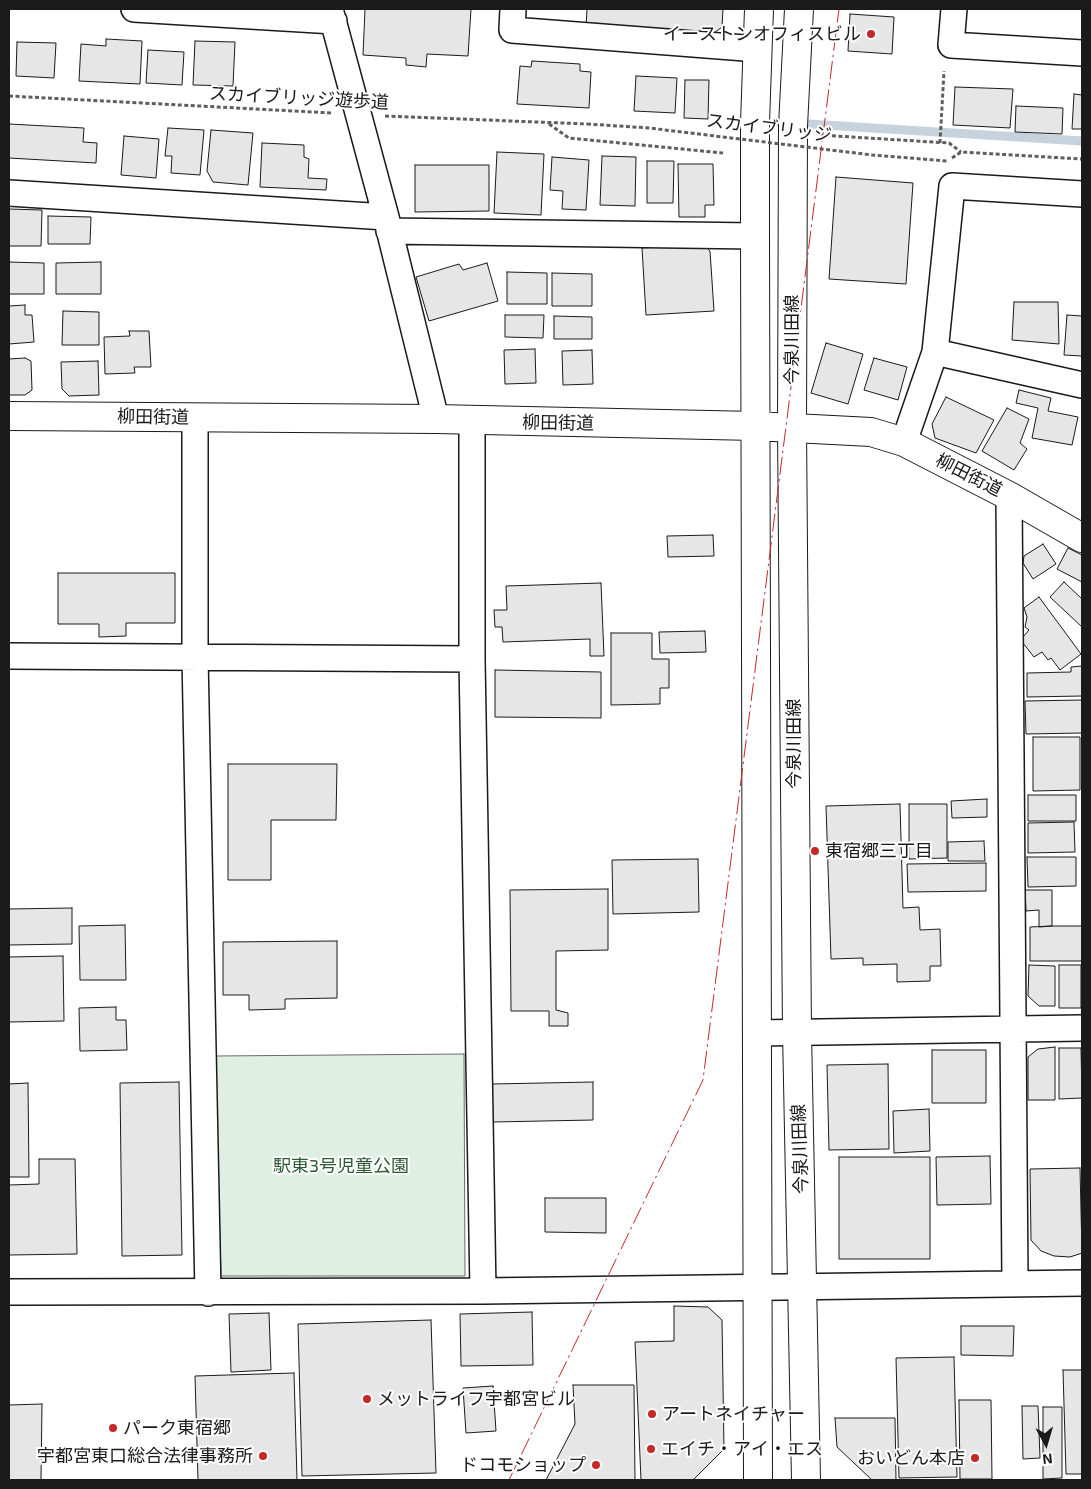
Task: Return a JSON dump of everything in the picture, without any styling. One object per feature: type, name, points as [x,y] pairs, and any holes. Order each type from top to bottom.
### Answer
[{"type":"street","points":[[134,9],[332,15],[436,420]]},
{"type":"street","points":[[513,9],[512,30],[758,49]]},
{"type":"street","name":"今泉川田線","points":[[758,1480],[756,1287],[755,236],[760,9]]},
{"type":"street","name":"今泉川田線","points":[[798,9],[793,126],[792,427],[797,1032],[804,1286],[806,1480]]},
{"type":"street","points":[[954,9],[952,45],[1082,53]]},
{"type":"street","points":[[904,442],[935,352],[952,186],[1082,194]]},
{"type":"street","points":[[9,193],[387,224],[755,236]]},
{"type":"street","points":[[935,352],[1082,384]]},
{"type":"street","name":"柳田街道","points":[[9,416],[436,420],[792,427],[871,432],[904,442],[1009,496],[1082,538]]},
{"type":"street","points":[[195,418],[195,657],[208,1293]]},
{"type":"street","points":[[472,421],[472,658],[483,1291]]},
{"type":"street","points":[[1009,496],[1015,1283]]},
{"type":"street","points":[[9,656],[472,658]]},
{"type":"street","points":[[756,1033],[1082,1028]]},
{"type":"street","points":[[9,1292],[483,1291],[1082,1283]]},
{"type":"path","points":[[940,143],[945,60],[952,45]]},
{"type":"path","name":"スカイブリッジ遊歩道","points":[[9,96],[587,124]]},
{"type":"path","points":[[548,123],[569,138],[723,153]]},
{"type":"path","name":"スカイブリッジ","points":[[587,124],[649,128],[948,161],[961,152]]},
{"type":"path","points":[[814,135],[949,143],[961,152],[1082,159]]},
{"type":"green space","name":"駅東3号児童公園","points":[[464,1054],[465,1276],[221,1276],[215,1056]]},
{"type":"building","points":[[365,9],[471,9],[468,56],[427,54],[426,67],[406,65],[406,58],[363,55]]},
{"type":"building","points":[[587,9],[723,9],[722,27],[710,36],[586,28]]},
{"type":"building","name":"イーストンオフィスビル","points":[[850,14],[894,17],[892,54],[848,51]]},
{"type":"building","points":[[106,39],[142,41],[140,84],[79,81],[81,44],[106,46]]},
{"type":"building","points":[[195,41],[235,42],[233,86],[193,85]]},
{"type":"building","points":[[17,42],[56,43],[54,78],[16,76]]},
{"type":"building","points":[[148,50],[184,52],[182,85],[146,83]]},
{"type":"building","points":[[532,61],[580,64],[580,71],[591,72],[589,108],[517,104],[520,66],[531,67]]},
{"type":"building","points":[[636,76],[677,78],[675,113],[634,111]]},
{"type":"building","points":[[685,80],[709,80],[708,119],[684,118]]},
{"type":"building","points":[[955,87],[1013,89],[1010,128],[953,125]]},
{"type":"building","points":[[1074,94],[1082,95],[1082,129],[1072,129]]},
{"type":"building","points":[[1016,106],[1063,108],[1062,134],[1015,132]]},
{"type":"building","points":[[9,124],[84,128],[83,142],[97,143],[96,163],[9,158]]},
{"type":"building","points":[[168,128],[204,130],[200,175],[171,173],[172,156],[165,156]]},
{"type":"building","points":[[211,130],[253,133],[248,185],[213,182],[207,171]]},
{"type":"building","points":[[124,136],[159,139],[156,178],[121,175]]},
{"type":"building","points":[[262,143],[304,145],[304,157],[309,159],[308,178],[327,179],[326,190],[260,187]]},
{"type":"building","points":[[497,152],[544,154],[541,215],[494,213]]},
{"type":"building","points":[[602,156],[636,157],[635,206],[600,205]]},
{"type":"building","points":[[552,157],[589,160],[586,210],[562,209],[563,191],[550,190]]},
{"type":"building","points":[[647,161],[674,161],[673,203],[647,203]]},
{"type":"building","points":[[678,164],[713,164],[714,205],[705,205],[705,217],[679,217]]},
{"type":"building","points":[[415,165],[489,165],[489,211],[415,212]]},
{"type":"building","points":[[836,177],[913,183],[906,284],[829,279]]},
{"type":"building","points":[[9,209],[42,210],[41,246],[9,246]]},
{"type":"building","points":[[48,216],[91,217],[90,244],[48,244]]},
{"type":"building","points":[[703,244],[710,251],[714,311],[646,315],[642,248]]},
{"type":"building","points":[[9,262],[44,263],[44,294],[9,294]]},
{"type":"building","points":[[101,262],[101,294],[56,294],[56,263]]},
{"type":"building","points":[[487,263],[498,301],[429,321],[416,277],[459,264],[463,270]]},
{"type":"building","points":[[507,272],[547,273],[547,304],[507,304]]},
{"type":"building","points":[[552,273],[592,274],[592,306],[552,306]]},
{"type":"building","points":[[1014,302],[1058,302],[1059,344],[1012,340]]},
{"type":"building","points":[[25,305],[25,315],[32,315],[34,342],[9,344],[9,306]]},
{"type":"building","points":[[63,311],[99,312],[99,345],[62,345]]},
{"type":"building","points":[[505,315],[544,315],[543,338],[505,337]]},
{"type":"building","points":[[1067,315],[1082,316],[1082,356],[1064,355]]},
{"type":"building","points":[[554,316],[592,317],[592,339],[554,339]]},
{"type":"building","points":[[129,331],[149,331],[151,367],[134,367],[135,373],[105,374],[104,337],[130,336]]},
{"type":"building","points":[[826,343],[863,354],[848,404],[811,393]]},
{"type":"building","points":[[535,349],[536,383],[505,384],[504,350]]},
{"type":"building","points":[[592,350],[593,384],[563,385],[562,351]]},
{"type":"building","points":[[25,358],[31,361],[32,390],[25,395],[9,395],[9,359]]},
{"type":"building","points":[[874,358],[907,367],[898,400],[864,390]]},
{"type":"building","points":[[98,361],[99,395],[69,396],[62,389],[61,362]]},
{"type":"building","points":[[1019,390],[1051,398],[1048,411],[1078,417],[1072,445],[1032,438],[1038,408],[1016,403]]},
{"type":"building","points":[[946,397],[994,420],[976,453],[935,438],[932,424]]},
{"type":"building","points":[[1007,408],[1029,419],[1020,443],[1027,449],[1014,470],[982,451]]},
{"type":"building","points":[[713,535],[714,556],[668,557],[667,536]]},
{"type":"building","points":[[1043,544],[1056,564],[1033,579],[1023,563],[1024,556]]},
{"type":"building","points":[[1068,548],[1082,555],[1082,582],[1057,569]]},
{"type":"building","points":[[58,573],[175,573],[175,623],[126,623],[126,636],[99,637],[99,624],[58,624]]},
{"type":"building","points":[[1064,582],[1082,599],[1082,627],[1050,597]]},
{"type":"building","points":[[601,583],[604,656],[590,656],[590,639],[503,642],[502,627],[495,627],[494,610],[507,610],[506,586]]},
{"type":"building","points":[[1039,597],[1081,654],[1060,670],[1051,658],[1048,660],[1042,652],[1034,657],[1023,643],[1023,637],[1029,630],[1025,627],[1027,617],[1024,608]]},
{"type":"building","points":[[705,631],[706,652],[660,653],[659,632]]},
{"type":"building","points":[[611,633],[652,633],[652,659],[669,659],[669,688],[660,688],[660,704],[611,705]]},
{"type":"building","points":[[1082,666],[1082,696],[1027,697],[1027,673],[1071,672],[1071,667]]},
{"type":"building","points":[[495,670],[601,672],[601,718],[495,717]]},
{"type":"building","points":[[1082,700],[1082,733],[1026,734],[1025,701]]},
{"type":"building","points":[[1033,737],[1080,737],[1080,790],[1033,791]]},
{"type":"building","points":[[228,764],[337,764],[336,820],[271,820],[271,880],[228,880]]},
{"type":"building","points":[[1028,795],[1076,795],[1076,821],[1028,821]]},
{"type":"building","points":[[987,799],[987,817],[952,818],[951,801]]},
{"type":"building","points":[[900,804],[903,908],[919,907],[920,930],[940,929],[941,966],[930,966],[930,981],[897,982],[897,964],[863,965],[863,958],[831,959],[826,806]]},
{"type":"building","points":[[909,804],[947,804],[947,858],[909,859]]},
{"type":"building","points":[[1074,822],[1075,852],[1028,853],[1028,823]]},
{"type":"building","points":[[984,841],[985,861],[948,861],[948,842]]},
{"type":"building","points":[[1027,857],[1076,857],[1076,886],[1028,887]]},
{"type":"building","points":[[698,859],[699,912],[613,914],[612,860]]},
{"type":"building","points":[[986,863],[986,891],[908,892],[907,864]]},
{"type":"building","points":[[608,889],[608,950],[556,951],[556,1010],[568,1013],[568,1026],[549,1026],[549,1011],[511,1011],[510,890]]},
{"type":"building","points":[[1025,890],[1052,890],[1052,926],[1039,927],[1039,910],[1026,911]]},
{"type":"building","points":[[72,908],[72,944],[9,945],[9,909]]},
{"type":"building","points":[[125,925],[126,980],[80,980],[79,926]]},
{"type":"building","points":[[1082,926],[1082,961],[1030,961],[1030,927]]},
{"type":"building","points":[[337,941],[337,998],[285,999],[285,1009],[249,1010],[249,995],[223,995],[223,942]]},
{"type":"building","points":[[63,956],[64,1021],[9,1022],[9,957]]},
{"type":"building","points":[[1029,965],[1055,966],[1055,1006],[1039,1006],[1028,996]]},
{"type":"building","points":[[1059,965],[1081,965],[1081,1008],[1059,1008]]},
{"type":"building","points":[[116,1007],[116,1020],[126,1020],[127,1050],[80,1051],[79,1008]]},
{"type":"building","points":[[1055,1047],[1055,1100],[1028,1100],[1028,1057],[1038,1049]]},
{"type":"building","points":[[1059,1048],[1081,1048],[1082,1098],[1059,1099]]},
{"type":"building","points":[[932,1050],[986,1050],[986,1103],[932,1103]]},
{"type":"building","points":[[888,1064],[889,1149],[829,1150],[827,1065]]},
{"type":"building","points":[[179,1082],[182,1255],[122,1256],[120,1083]]},
{"type":"building","points":[[593,1082],[593,1120],[493,1122],[492,1084]]},
{"type":"building","points":[[28,1083],[29,1177],[9,1177],[9,1084]]},
{"type":"building","points":[[929,1109],[930,1151],[894,1153],[893,1111]]},
{"type":"building","points":[[990,1156],[991,1204],[937,1205],[936,1157]]},
{"type":"building","points":[[839,1157],[930,1157],[930,1259],[839,1259]]},
{"type":"building","points":[[39,1159],[75,1159],[77,1254],[9,1255],[9,1185],[39,1184]]},
{"type":"building","points":[[1080,1168],[1082,1253],[1070,1257],[1054,1256],[1041,1251],[1031,1240],[1030,1169]]},
{"type":"building","points":[[545,1198],[606,1198],[606,1233],[545,1232]]},
{"type":"building","points":[[674,1306],[708,1307],[722,1320],[724,1449],[693,1480],[641,1480],[635,1342],[674,1341]]},
{"type":"building","points":[[532,1312],[533,1365],[461,1366],[460,1314]]},
{"type":"building","points":[[269,1313],[271,1370],[231,1372],[229,1314]]},
{"type":"building","name":"メットライフ宇都宮ビル","points":[[431,1320],[436,1473],[302,1476],[298,1324]]},
{"type":"building","points":[[961,1326],[1014,1326],[1013,1356],[961,1355]]},
{"type":"building","points":[[954,1357],[957,1477],[899,1478],[896,1358]]},
{"type":"building","points":[[1063,1370],[1082,1370],[1082,1474],[1066,1474]]},
{"type":"building","points":[[294,1373],[297,1480],[198,1480],[195,1376]]},
{"type":"building","points":[[573,1385],[634,1385],[635,1480],[546,1480],[575,1424]]},
{"type":"building","points":[[493,1386],[496,1431],[466,1433],[463,1388]]},
{"type":"building","points":[[959,1400],[991,1400],[992,1479],[960,1479]]},
{"type":"building","points":[[42,1404],[41,1480],[9,1480],[9,1405]]},
{"type":"building","points":[[1022,1406],[1038,1406],[1040,1458],[1023,1459]]},
{"type":"building","points":[[1043,1407],[1062,1407],[1062,1478],[1043,1479]]},
{"type":"building","points":[[835,1418],[895,1418],[896,1480],[872,1480],[837,1447]]},
{"type":"waterway","points":[[776,122],[1082,141]]},
{"type":"power","points":[[509,1480],[703,1080],[839,9]]},
{"type":"place","name":"イーストンオフィスビル","points":[[871,34]]},
{"type":"place","name":"東宿郷三丁目","points":[[815,851]]},
{"type":"place","name":"メットライフ宇都宮ビル","points":[[367,1399]]},
{"type":"place","name":"アートネイチャー","points":[[652,1414]]},
{"type":"place","name":"パーク東宿郷","points":[[113,1428]]},
{"type":"place","name":"エイチ・アイ・エス","points":[[651,1449]]},
{"type":"place","name":"宇都宮東口総合法律事務所","points":[[263,1456]]},
{"type":"place","name":"おいどん本店","points":[[975,1458]]},
{"type":"place","name":"ドコモショップ","points":[[596,1465]]}]
